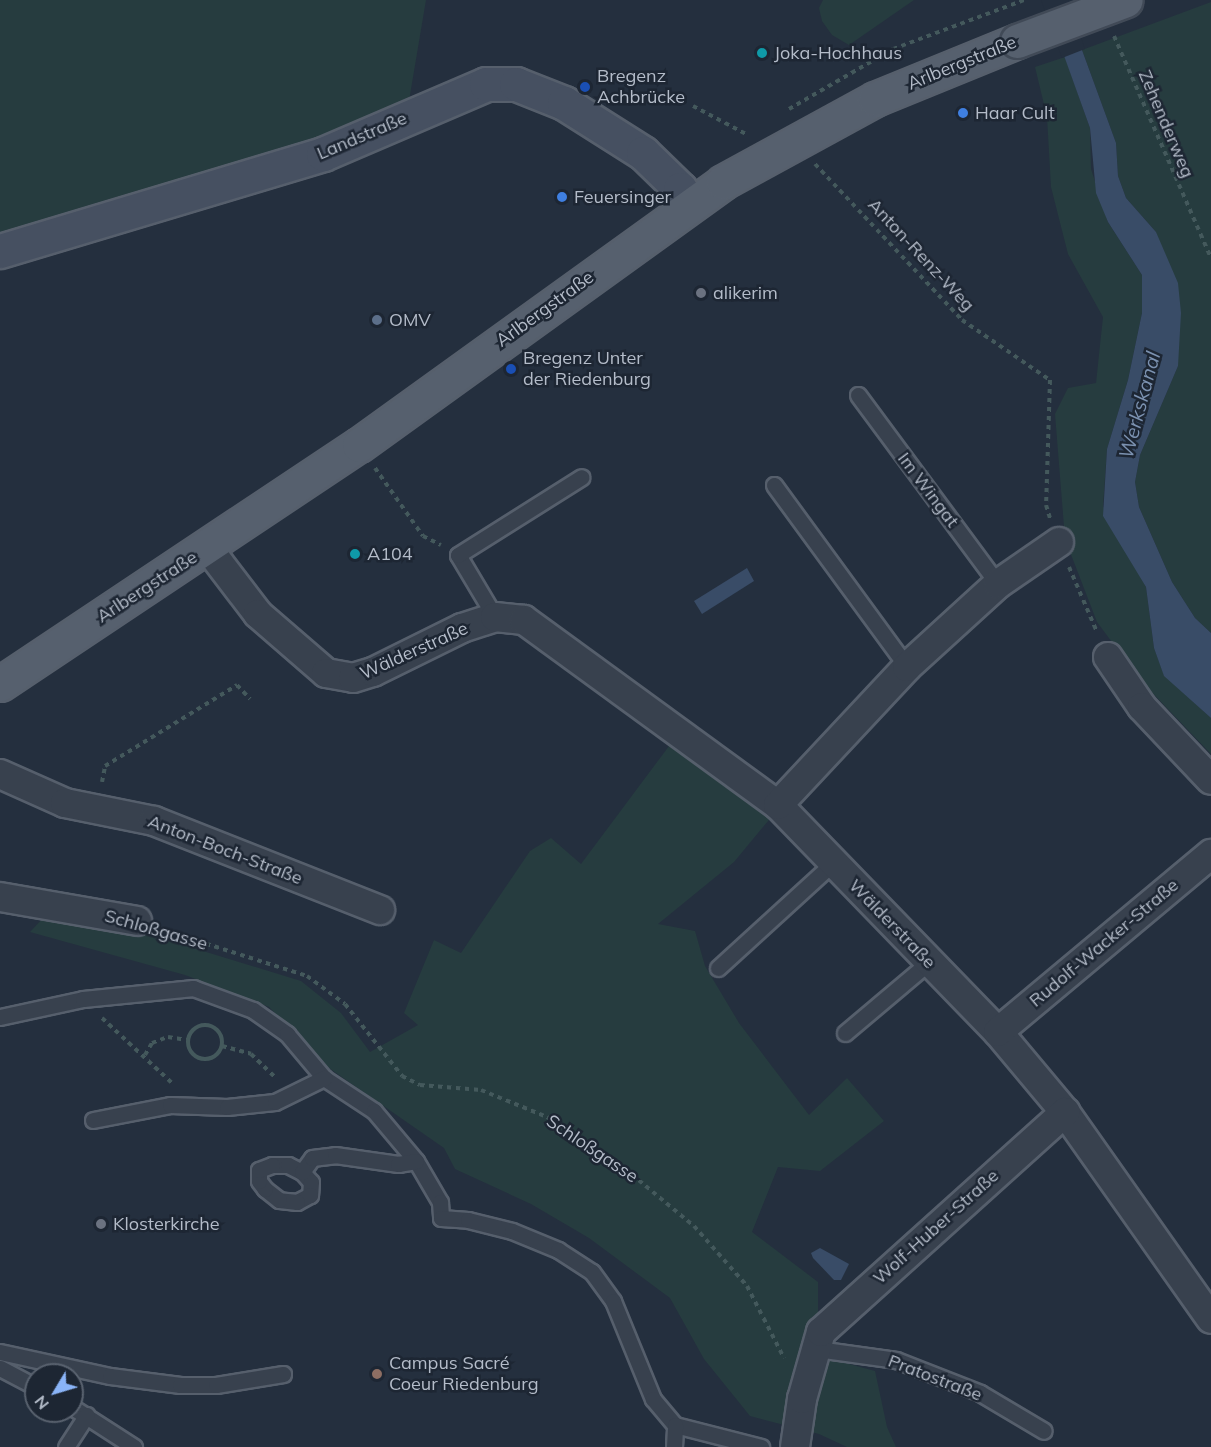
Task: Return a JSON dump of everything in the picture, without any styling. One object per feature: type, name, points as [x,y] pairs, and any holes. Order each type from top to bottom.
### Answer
[{"type":"main road","name":"Arlbergstraße","points":[[0,684],[359,445],[689,205],[776,150],[875,99],[1017,41],[1126,0]]},
{"type":"street","name":"Landstraße","points":[[0,251],[322,154],[486,84],[516,84],[564,103],[643,153],[680,189],[689,205]]},
{"type":"street","points":[[778,805],[907,667],[998,584],[1059,542]]},
{"type":"street","name":"Wälderstraße","points":[[207,547],[258,614],[326,673],[353,678],[373,672],[462,628],[495,617],[524,620],[778,805],[998,1032],[1065,1112],[1211,1319]]},
{"type":"street","points":[[1108,657],[1142,707],[1211,780]]},
{"type":"street","name":"Anton-Boch-Straße","points":[[0,774],[65,803],[154,820],[380,910]]},
{"type":"street","name":"Rudolf-Wacker-Straße","points":[[998,1032],[1211,854]]},
{"type":"street","name":"Schloßgasse","points":[[0,897],[137,921]]},
{"type":"street","name":"Wolf-Huber-Straße","points":[[817,1349],[821,1332],[1065,1112]]},
{"type":"street","points":[[795,1447],[802,1399],[817,1349]]},
{"type":"lane","name":"Im Wingat","points":[[858,395],[998,584]]},
{"type":"lane","points":[[495,617],[458,555],[582,477]]},
{"type":"lane","points":[[774,485],[907,667]]},
{"type":"lane","points":[[718,968],[833,863]]},
{"type":"lane","points":[[845,1033],[929,962]]},
{"type":"lane","points":[[0,1017],[82,999],[193,988],[253,1010],[287,1034],[324,1078],[374,1111],[416,1161],[440,1202],[441,1218],[468,1220],[512,1231],[558,1250],[592,1272],[613,1301],[653,1399],[675,1425],[761,1447]]},
{"type":"lane","points":[[93,1120],[186,1105],[227,1107],[275,1102],[324,1078]]},
{"type":"lane","points":[[302,1172],[312,1158],[335,1155],[398,1164],[416,1161]]},
{"type":"lane","name":"Pratostraße","points":[[817,1349],[896,1360],[980,1393],[1044,1431]]},
{"type":"lane","points":[[0,1352],[110,1376],[180,1386],[216,1385],[283,1374]]},
{"type":"lane","points":[[0,1368],[24,1381]]},
{"type":"lane","points":[[84,1413],[134,1447]]},
{"type":"lane","points":[[66,1447],[87,1415]]},
{"type":"lane","points":[[674,1447],[675,1425]]},
{"type":"path","name":"Arlbergstraße","points":[[998,10],[1024,0]]},
{"type":"path","name":"Zehenderweg","points":[[1112,31],[1211,258]]},
{"type":"path","points":[[693,106],[749,135]]},
{"type":"path","name":"Anton-Renz-Weg","points":[[808,157],[962,320],[1050,380],[1046,505],[1059,542],[1108,657]]},
{"type":"path","points":[[359,445],[423,536],[458,555]]},
{"type":"path","points":[[97,809],[105,766],[237,685],[250,699]]},
{"type":"path","name":"Schloßgasse","points":[[137,921],[307,976],[345,1004],[402,1076],[420,1085],[455,1086],[492,1094],[547,1117],[618,1163],[694,1226],[747,1286],[786,1362]]},
{"type":"path","points":[[82,999],[169,1078],[186,1105]]},
{"type":"path","points":[[208,1025],[221,1035],[222,1046],[215,1056],[204,1059],[190,1051],[188,1040],[192,1029],[208,1025]]},
{"type":"path","points":[[145,1055],[152,1043],[168,1037],[188,1040]]},
{"type":"path","points":[[222,1046],[251,1054],[290,1094]]},
{"type":"green space","points":[[0,0],[426,0],[409,101],[199,184],[0,237]]},
{"type":"green space","points":[[823,0],[914,0],[849,45],[832,35],[822,21],[819,8]]},
{"type":"green space","points":[[1211,2],[1211,633],[1195,618],[1172,582],[1139,507],[1135,482],[1140,455],[1178,366],[1156,232],[1126,198],[1118,176],[1116,143],[1082,50]]},
{"type":"green space","points":[[1065,57],[1090,128],[1091,169],[1108,222],[1142,275],[1142,313],[1128,380],[1107,449],[1103,506],[1146,587],[1154,648],[1164,675],[1211,718],[1211,754],[1141,681],[1097,622],[1065,539],[1055,414],[1068,388],[1096,383],[1103,317],[1068,254],[1051,187],[1047,117],[1035,67]]},
{"type":"green space","points":[[672,742],[773,815],[734,862],[658,924],[695,931],[705,966],[739,1023],[809,1115],[847,1078],[884,1121],[820,1171],[778,1167],[752,1232],[818,1282],[818,1316],[801,1351],[875,1371],[887,1427],[896,1447],[847,1447],[819,1434],[750,1416],[704,1359],[670,1298],[589,1238],[531,1204],[455,1169],[444,1148],[326,1066],[269,1007],[185,975],[30,932],[44,917],[128,928],[301,981],[341,1013],[370,1052],[418,1025],[404,1013],[434,940],[461,953],[530,851],[551,838],[581,864]]},
{"type":"water","name":"Werkskanal","points":[[1044,0],[1082,50],[1116,143],[1118,176],[1126,198],[1156,232],[1178,283],[1181,313],[1178,366],[1140,455],[1135,482],[1139,507],[1172,582],[1195,618],[1211,633],[1211,718],[1164,676],[1154,648],[1146,587],[1103,516],[1107,449],[1128,380],[1142,313],[1142,275],[1108,222],[1096,193],[1090,128]]},
{"type":"water","points":[[747,568],[754,581],[702,614],[694,601]]},
{"type":"water","points":[[820,1248],[849,1264],[841,1280],[834,1280],[813,1258],[811,1253]]},
{"type":"pier","points":[[1041,0],[1068,0],[1085,49],[1062,58]]},
{"type":"place","name":"Joka-Hochhaus","points":[[762,53]]},
{"type":"place","name":"Bregenz Achbrücke","points":[[585,87]]},
{"type":"place","name":"Haar Cult","points":[[963,113]]},
{"type":"place","name":"Feuersinger","points":[[562,197]]},
{"type":"place","name":"alikerim","points":[[701,293]]},
{"type":"place","name":"OMV","points":[[377,320]]},
{"type":"place","name":"Bregenz Unter der Riedenburg","points":[[511,369]]},
{"type":"place","name":"A104","points":[[355,554]]},
{"type":"place","name":"Klosterkirche","points":[[101,1224]]},
{"type":"place","name":"Campus Sacré Coeur Riedenburg","points":[[377,1374]]}]
